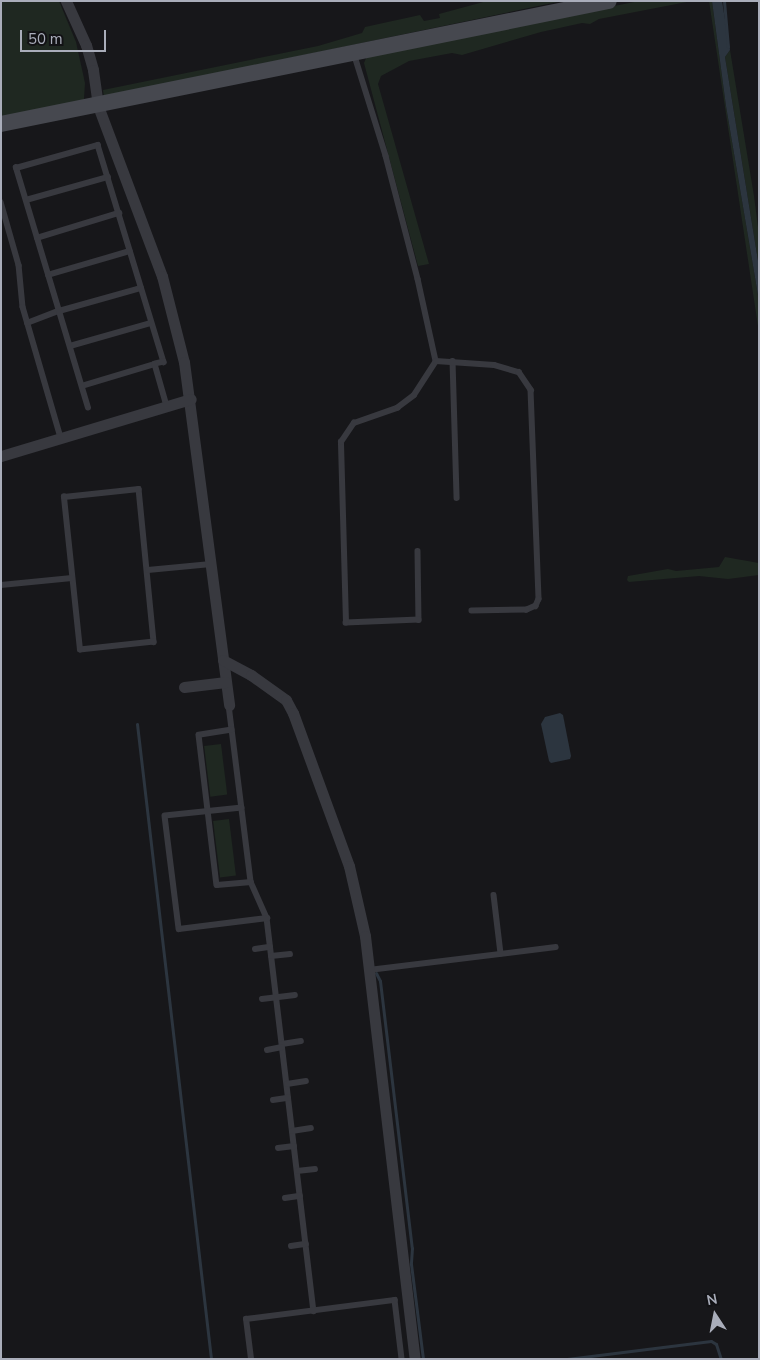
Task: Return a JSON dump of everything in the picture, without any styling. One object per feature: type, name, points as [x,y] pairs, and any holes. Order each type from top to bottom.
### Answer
[{"type":"main road","points":[[1,124],[98,106],[353,51],[609,1]]},
{"type":"street","points":[[66,1],[86,45],[93,70],[98,106],[162,276],[184,362],[191,400],[229,705]]},
{"type":"street","points":[[1,456],[191,400]]},
{"type":"street","points":[[223,660],[251,675],[286,700],[293,713],[349,866],[362,920],[369,970],[415,1359]]},
{"type":"street","points":[[184,687],[226,682]]},
{"type":"lane","points":[[353,51],[386,156],[418,279],[436,361],[414,395],[397,408],[354,424],[341,442],[346,623],[419,620],[418,551]]},
{"type":"lane","points":[[82,386],[164,362],[98,145],[16,168],[88,408]]},
{"type":"lane","points":[[26,200],[108,177]]},
{"type":"lane","points":[[1,202],[19,265],[23,306],[61,438]]},
{"type":"lane","points":[[37,238],[118,213]]},
{"type":"lane","points":[[48,275],[130,252]]},
{"type":"lane","points":[[28,322],[59,311],[141,288]]},
{"type":"lane","points":[[70,346],[151,323]]},
{"type":"lane","points":[[436,361],[494,365],[519,372],[531,390],[539,599],[536,606],[527,610],[472,611]]},
{"type":"lane","points":[[453,362],[457,498]]},
{"type":"lane","points":[[154,364],[166,406]]},
{"type":"lane","points":[[139,489],[148,570],[154,642],[80,650],[64,497],[139,489]]},
{"type":"lane","points":[[148,570],[211,564]]},
{"type":"lane","points":[[1,585],[72,578]]},
{"type":"lane","points":[[229,705],[251,882],[267,918],[314,1311]]},
{"type":"lane","points":[[232,730],[199,735],[217,885],[251,882]]},
{"type":"lane","points":[[242,808],[166,816],[179,930],[267,918]]},
{"type":"lane","points":[[494,895],[501,954]]},
{"type":"lane","points":[[255,949],[270,947]]},
{"type":"lane","points":[[369,970],[556,947]]},
{"type":"lane","points":[[271,956],[290,954]]},
{"type":"lane","points":[[262,999],[295,995]]},
{"type":"lane","points":[[267,1050],[300,1042]]},
{"type":"lane","points":[[287,1084],[306,1081]]},
{"type":"lane","points":[[272,1100],[288,1098]]},
{"type":"lane","points":[[292,1131],[311,1128]]},
{"type":"lane","points":[[278,1148],[294,1146]]},
{"type":"lane","points":[[297,1171],[315,1168]]},
{"type":"lane","points":[[285,1198],[300,1196]]},
{"type":"lane","points":[[291,1246],[306,1244]]},
{"type":"lane","points":[[251,1359],[246,1320],[395,1300],[402,1359]]},
{"type":"shaded area","points":[[1,1],[59,1],[76,42],[85,83],[84,99],[81,102],[1,117]]},
{"type":"shaded area","points":[[487,1],[562,1],[104,97],[103,90],[318,46],[362,33],[365,27],[420,15],[424,21],[440,18],[439,14]]},
{"type":"shaded area","points":[[639,1],[692,1],[599,19],[590,24],[582,23],[541,32],[462,55],[452,53],[409,61],[381,76],[378,84],[429,264],[418,266],[364,63],[367,56]]},
{"type":"shaded area","points":[[709,1],[712,1],[726,106],[759,301],[759,333]]},
{"type":"shaded area","points":[[712,1],[722,1],[730,50],[725,57],[759,267],[759,301],[726,106]]},
{"type":"shaded area","points":[[730,50],[754,196],[759,235],[759,267],[725,57]]},
{"type":"shaded area","points":[[725,557],[759,563],[759,575],[728,579],[699,576],[629,582],[627,580],[628,576],[668,569],[676,571],[719,567]]},
{"type":"shaded area","points":[[560,713],[563,715],[571,756],[570,759],[551,763],[541,724],[545,717]]},
{"type":"shaded area","points":[[221,744],[227,795],[210,797],[204,746]]},
{"type":"shaded area","points":[[229,819],[236,876],[220,878],[213,821]]},
{"type":"waterway","points":[[724,1],[728,47]]},
{"type":"waterway","points":[[137,724],[211,1359]]},
{"type":"waterway","points":[[376,973],[380,981],[412,1248],[411,1264],[423,1359]]},
{"type":"waterway","points":[[567,1359],[711,1341],[716,1344],[721,1359]]}]
